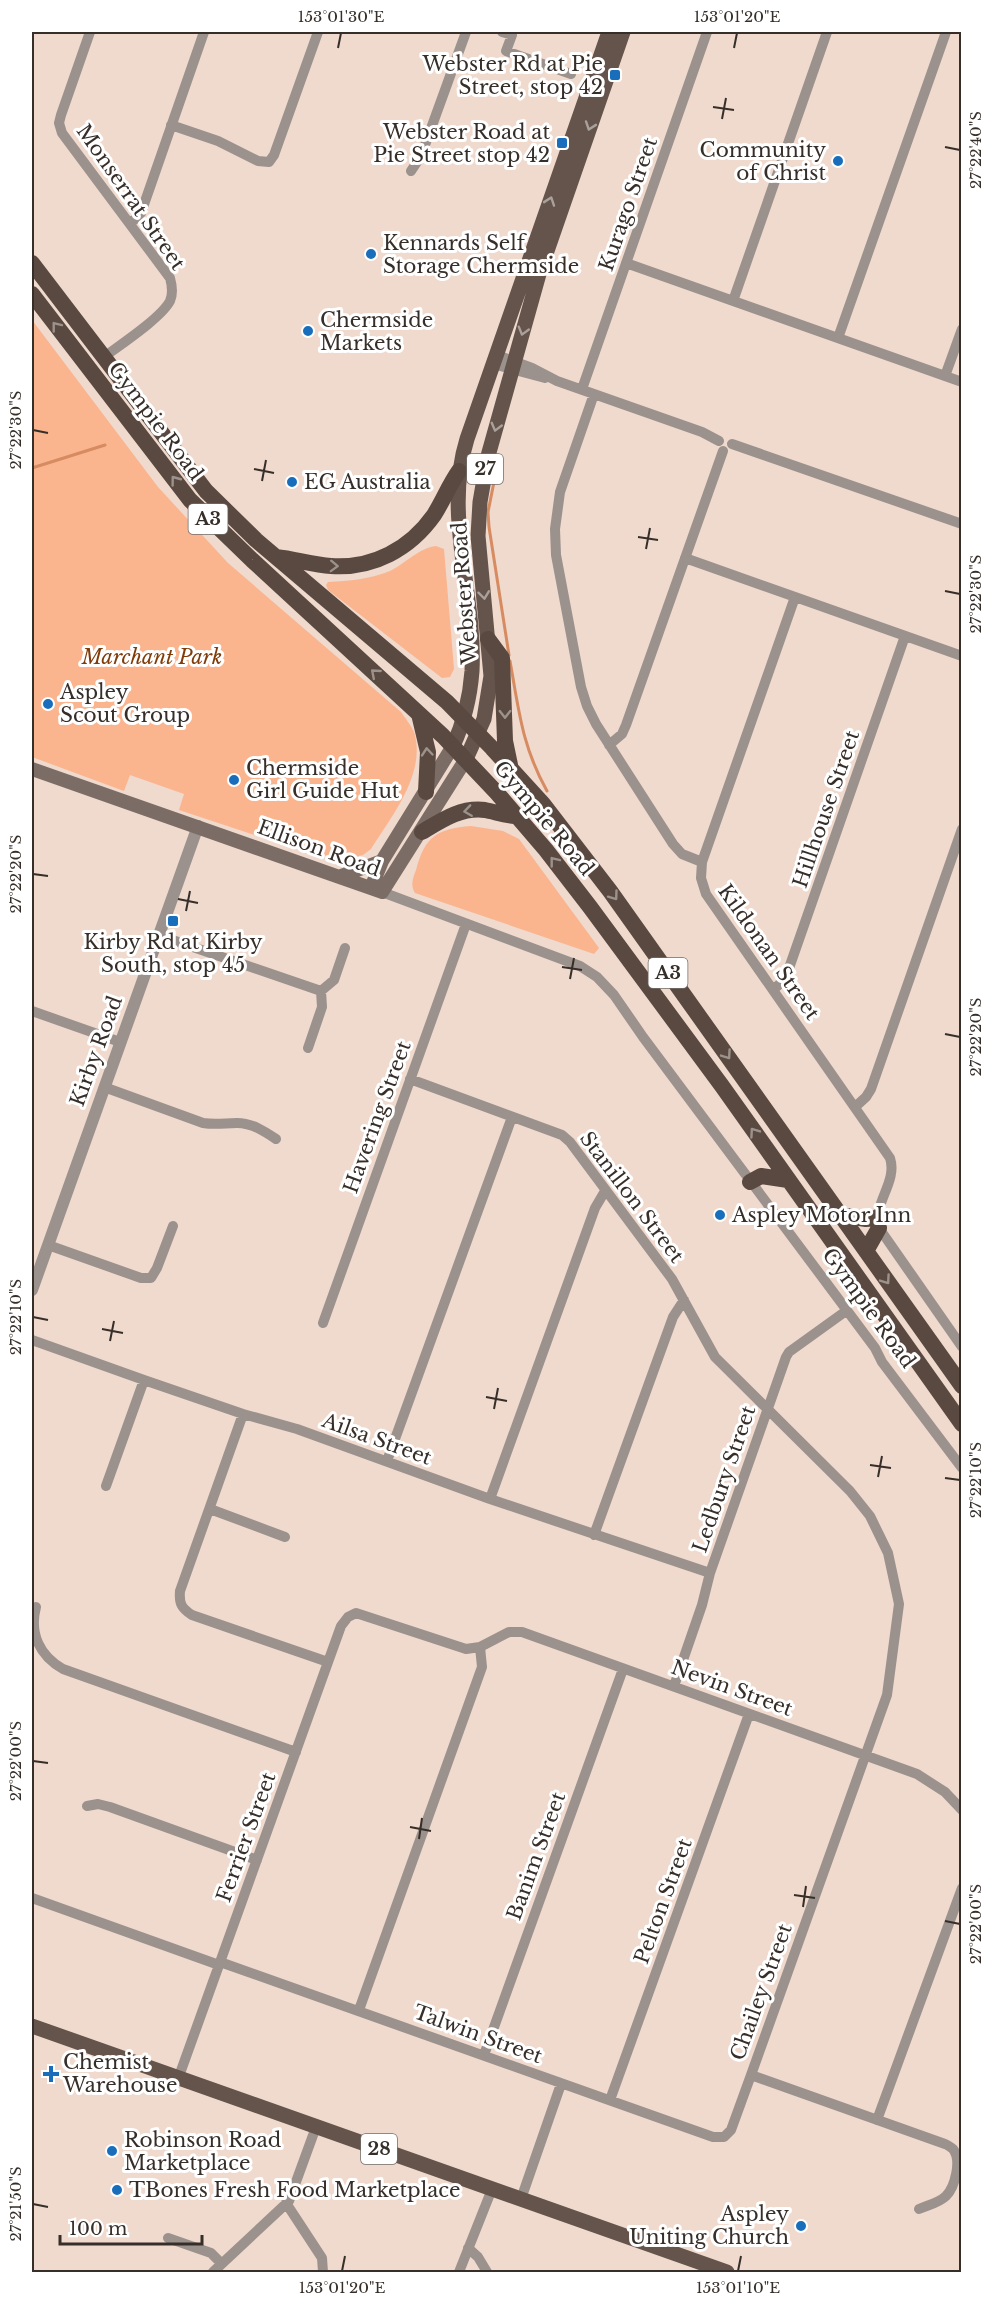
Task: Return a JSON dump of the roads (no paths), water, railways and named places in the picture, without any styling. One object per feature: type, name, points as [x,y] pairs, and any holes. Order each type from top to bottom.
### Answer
[{"type":"highway","name":"Gympie Road","points":[[32,263],[206,491],[276,557],[416,674],[512,769],[562,828],[592,866],[962,1386]]},
{"type":"highway","name":"Gympie Road","points":[[32,294],[190,500],[243,553],[419,713],[466,759],[518,816],[590,907],[962,1424]]},
{"type":"highway","points":[[276,557],[334,566],[362,564],[382,558],[413,540],[434,514],[450,482],[459,471]]},
{"type":"highway","points":[[488,639],[502,658],[505,741],[512,769]]},
{"type":"highway","points":[[419,713],[428,752],[426,792]]},
{"type":"highway","points":[[422,832],[450,815],[467,810],[484,810],[503,816],[518,816]]},
{"type":"highway","points":[[750,1182],[762,1176],[788,1180]]},
{"type":"highway","points":[[840,1215],[878,1223],[866,1251]]},
{"type":"main road","name":"Webster Road","points":[[377,890],[382,861],[453,746],[464,720],[470,690],[472,658],[458,520],[459,471],[467,439],[609,32]]},
{"type":"main road","name":"Webster Road","points":[[377,890],[422,832],[466,759],[487,710],[491,676],[479,552],[480,502],[488,456],[539,274],[623,32]]},
{"type":"main road","name":"Ellison Road","points":[[32,769],[377,890]]},
{"type":"main road","points":[[341,876],[382,861]]},
{"type":"main road","name":"28","points":[[32,2026],[727,2272]]},
{"type":"street","name":"Monserrat Street","points":[[90,32],[59,123],[62,134],[170,278],[172,289],[170,301],[160,314],[104,357]]},
{"type":"street","points":[[130,224],[141,213],[204,32]]},
{"type":"street","points":[[171,125],[218,141],[258,161],[268,162],[274,155],[318,32]]},
{"type":"street","points":[[411,171],[421,156],[466,32]]},
{"type":"street","points":[[502,32],[512,35],[502,63]]},
{"type":"street","name":"Kurago Street","points":[[582,389],[707,32]]},
{"type":"street","points":[[733,301],[827,32]]},
{"type":"street","points":[[838,338],[946,32]]},
{"type":"street","points":[[506,51],[571,74]]},
{"type":"street","points":[[626,263],[962,382]]},
{"type":"street","points":[[945,376],[962,328]]},
{"type":"street","points":[[495,360],[702,432],[725,445],[962,524]]},
{"type":"street","points":[[594,393],[560,492],[555,543],[584,697],[591,715],[609,745],[676,849],[685,856],[702,862],[795,597]]},
{"type":"street","points":[[609,745],[622,734],[626,725],[725,445]]},
{"type":"street","points":[[685,558],[962,656]]},
{"type":"street","name":"Hillhouse Street","points":[[773,990],[783,981],[788,971],[906,636]]},
{"type":"street","name":"Kirby Road","points":[[32,1290],[198,826]]},
{"type":"street","points":[[855,1107],[867,1097],[871,1089],[962,829]]},
{"type":"street","name":"Kildonan Street","points":[[702,862],[701,878],[706,894],[892,1163],[878,1223]]},
{"type":"street","name":"Ellison Road","points":[[377,890],[568,960],[591,972]]},
{"type":"street","name":"Havering Street","points":[[323,1323],[466,924]]},
{"type":"street","points":[[158,935],[321,991]]},
{"type":"street","points":[[321,991],[334,980],[345,948]]},
{"type":"street","name":"Gympie Road","points":[[591,972],[614,995],[962,1468]]},
{"type":"street","points":[[308,1048],[322,1007],[321,991]]},
{"type":"street","points":[[32,1011],[120,1042]]},
{"type":"street","name":"Stanillon Street","points":[[410,1079],[562,1135],[570,1142],[672,1279],[716,1357],[768,1409]]},
{"type":"street","points":[[104,1087],[203,1123],[250,1125],[276,1139]]},
{"type":"street","points":[[387,1461],[512,1117]]},
{"type":"street","points":[[490,1498],[595,1208],[605,1191]]},
{"type":"street","points":[[878,1223],[962,1347]]},
{"type":"street","points":[[48,1245],[141,1278],[151,1278],[158,1268],[173,1227]]},
{"type":"street","points":[[594,1535],[673,1317],[684,1300]]},
{"type":"street","name":"Ledbury Street","points":[[674,1686],[702,1605],[710,1573],[789,1352],[846,1311]]},
{"type":"street","name":"Ailsa Street","points":[[32,1340],[243,1414],[297,1429],[594,1535],[710,1573]]},
{"type":"street","points":[[106,1486],[144,1380]]},
{"type":"street","name":"Chailey Street","points":[[724,2137],[730,2130],[751,2075],[887,1695],[899,1604],[888,1553],[870,1516],[850,1491],[768,1409]]},
{"type":"street","points":[[243,1414],[180,1591],[179,1602],[184,1610],[192,1615],[328,1662]]},
{"type":"street","points":[[210,1509],[285,1537]]},
{"type":"street","points":[[36,1608],[33,1629],[42,1654],[50,1662],[63,1669],[296,1752]]},
{"type":"street","name":"Ferrier Street","points":[[178,2079],[341,1626],[348,1617],[356,1613],[453,1646],[466,1649],[480,1647]]},
{"type":"street","name":"Nevin Street","points":[[480,1647],[509,1632],[522,1632],[917,1774],[945,1792],[962,1810]]},
{"type":"street","points":[[359,2010],[482,1667],[480,1647]]},
{"type":"street","name":"Banim Street","points":[[484,2055],[623,1669]]},
{"type":"street","name":"Pelton Street","points":[[610,2100],[749,1713]]},
{"type":"street","points":[[87,1806],[98,1804],[110,1807],[257,1860]]},
{"type":"street","points":[[878,2120],[962,1888]]},
{"type":"street","name":"Talwin Street","points":[[32,1898],[359,2010],[713,2137],[724,2137]]},
{"type":"street","points":[[751,2075],[945,2144],[952,2149],[957,2167],[948,2195],[919,2209]]},
{"type":"street","points":[[521,2199],[561,2084]]},
{"type":"street","points":[[213,2272],[291,2197],[316,2127]]},
{"type":"street","points":[[459,2272],[492,2189]]},
{"type":"street","points":[[286,2203],[322,2258],[323,2272]]},
{"type":"street","points":[[168,2238],[211,2253],[221,2263]]},
{"type":"street","points":[[468,2248],[478,2257],[487,2272]]},
{"type":"waterway","points":[[32,468],[105,445]]},
{"type":"waterway","points":[[498,462],[488,512],[509,655]]},
{"type":"waterway","points":[[510,661],[527,743],[547,791]]},
{"type":"place","name":"Webster Rd at Pie Street, stop 42","points":[[615,75]]},
{"type":"place","name":"Webster Road at Pie Street stop 42","points":[[562,143]]},
{"type":"place","name":"Community of Christ","points":[[838,161]]},
{"type":"place","name":"Kennards Self Storage Chermside","points":[[371,254]]},
{"type":"place","name":"Chermside Markets","points":[[308,331]]},
{"type":"place","name":"EG Australia","points":[[292,482]]},
{"type":"place","name":"Aspley Scout Group","points":[[48,704]]},
{"type":"place","name":"Chermside Girl Guide Hut","points":[[234,780]]},
{"type":"place","name":"Kirby Rd at Kirby South, stop 45","points":[[173,921]]},
{"type":"place","name":"Aspley Motor Inn","points":[[720,1215]]},
{"type":"place","name":"Chemist Warehouse","points":[[51,2074]]},
{"type":"place","name":"Robinson Road Marketplace","points":[[112,2151]]},
{"type":"place","name":"TBones Fresh Food Marketplace","points":[[117,2190]]},
{"type":"place","name":"Aspley Uniting Church","points":[[801,2226]]},
{"type":"park label","name":"Marchant Park","points":[[152,657]]}]
